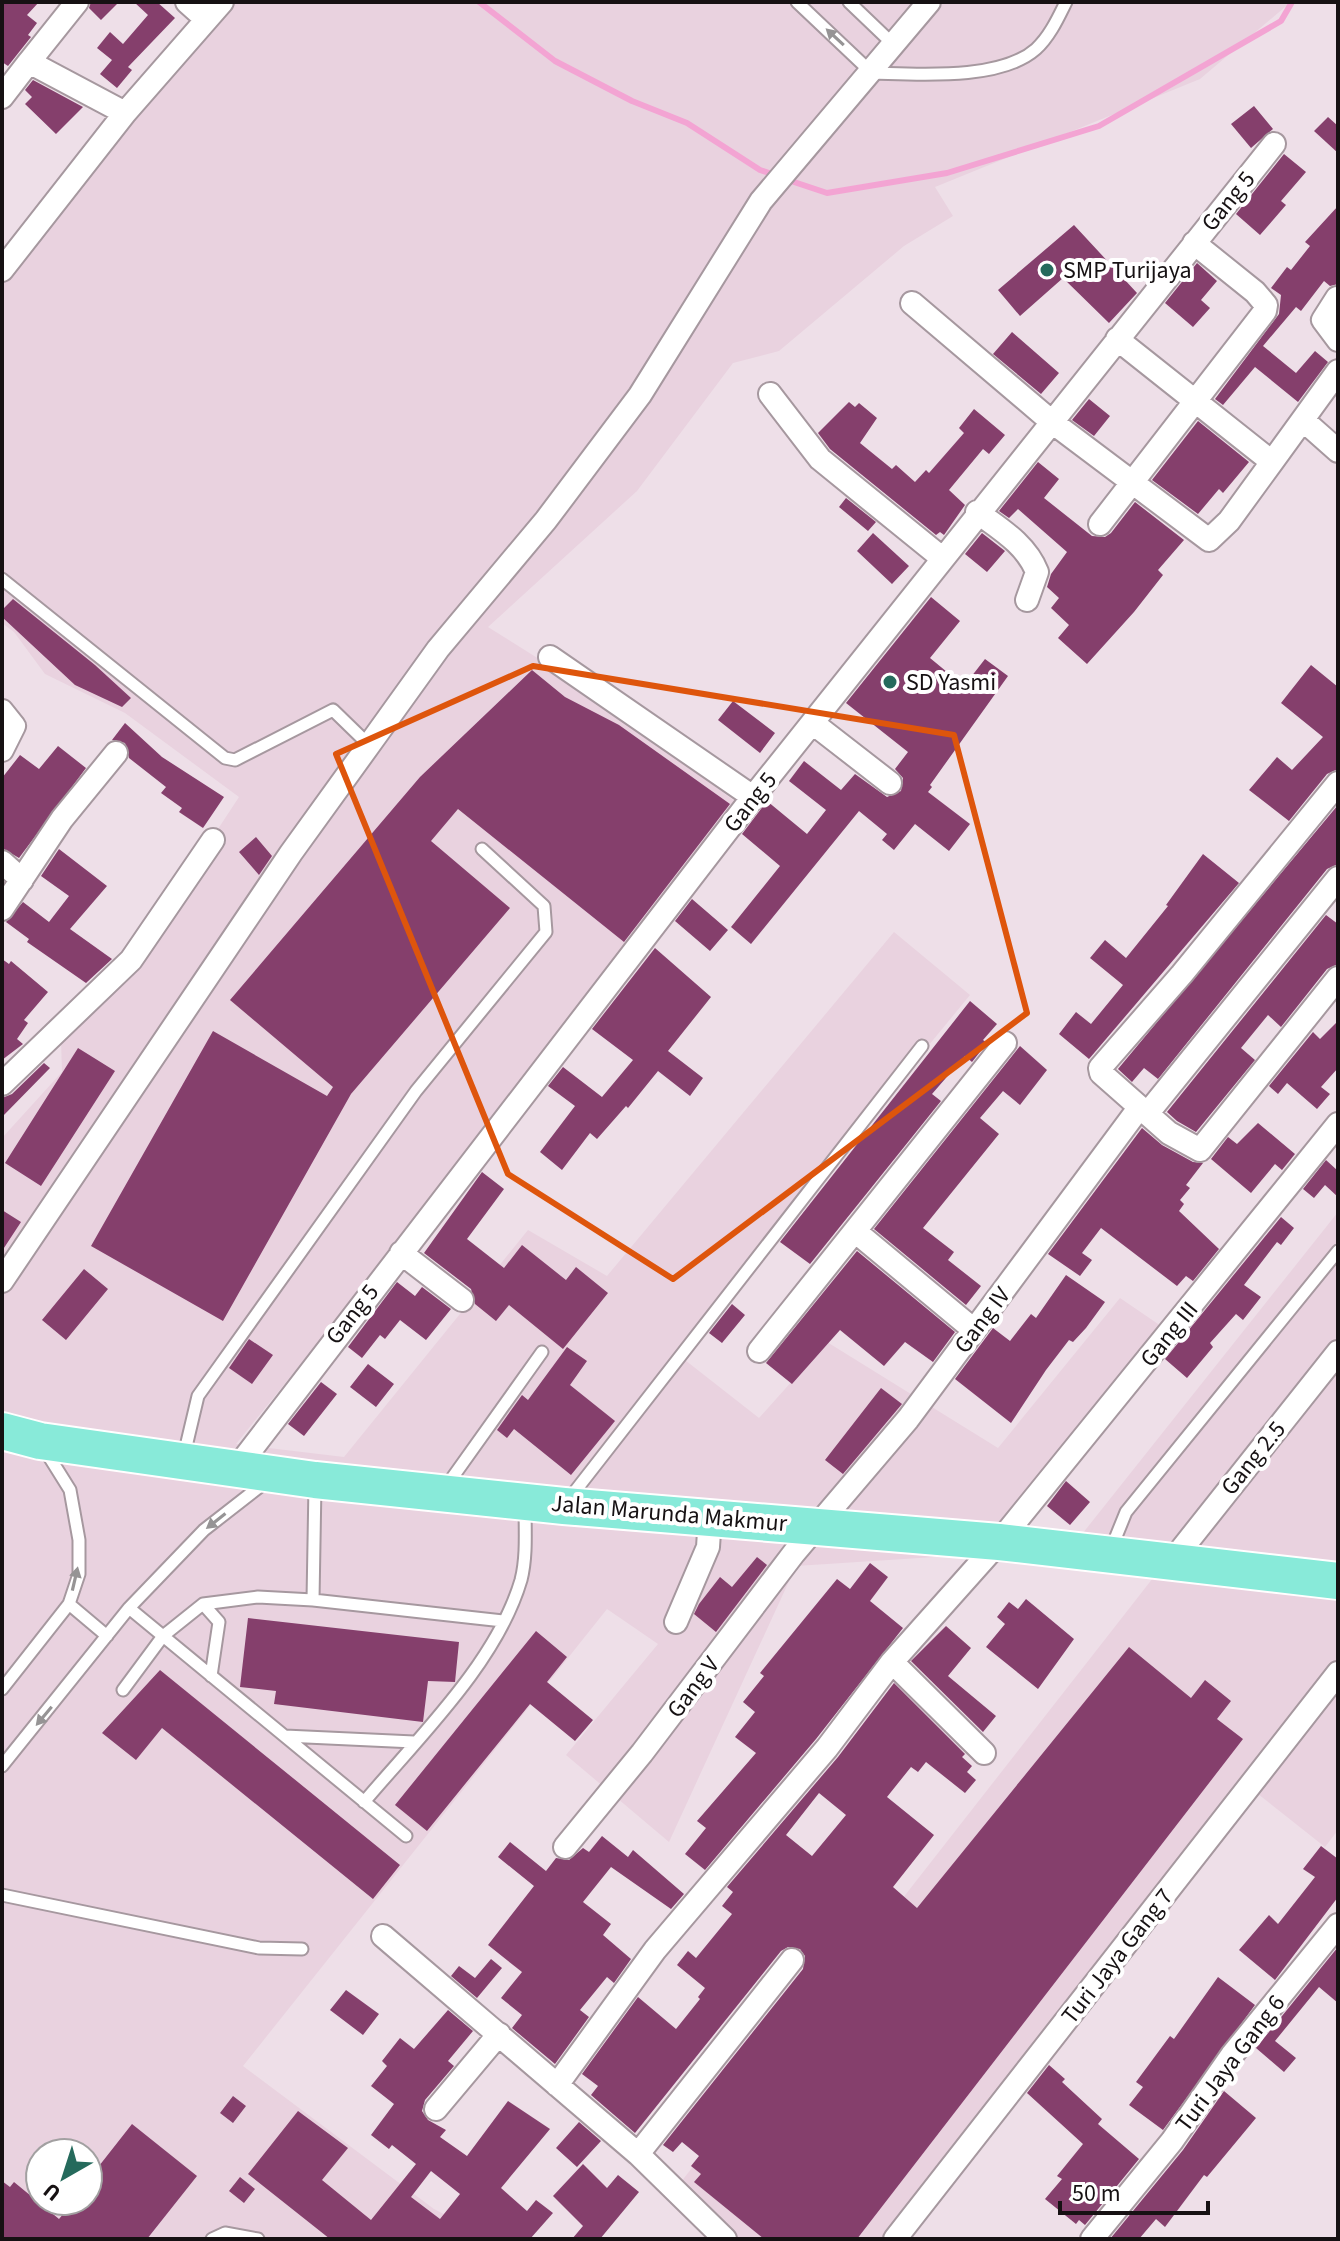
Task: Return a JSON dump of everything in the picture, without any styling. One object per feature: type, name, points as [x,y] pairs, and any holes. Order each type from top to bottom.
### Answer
[{"type":"main road","name":"Jalan Marunda Makmur","points":[[2,1431],[40,1441],[315,1480],[564,1506],[999,1542],[1169,1565],[1335,1577]]},
{"type":"street","points":[[2,97],[18,65],[77,2]]},
{"type":"street","points":[[187,2],[206,19]]},
{"type":"street","points":[[2,270],[125,113],[222,2]]},
{"type":"street","points":[[2,1281],[438,649],[546,520],[640,395],[761,201],[895,46],[929,2]]},
{"type":"street","points":[[18,65],[125,113]]},
{"type":"street","name":"Gang 5","points":[[236,1469],[753,797],[814,724],[977,512],[1274,144]]},
{"type":"street","points":[[1100,524],[1266,305],[1255,292],[1194,243]]},
{"type":"street","points":[[1337,298],[1323,320],[1338,340]]},
{"type":"street","points":[[912,303],[1052,422],[1209,540],[1229,521],[1338,371]]},
{"type":"street","points":[[1117,339],[1272,462]]},
{"type":"street","points":[[770,394],[820,459],[942,558]]},
{"type":"street","points":[[1303,420],[1338,451]]},
{"type":"street","points":[[977,512],[1014,539],[1032,560],[1037,572],[1027,600]]},
{"type":"street","points":[[550,657],[753,797]]},
{"type":"street","points":[[2,711],[14,726],[2,750]]},
{"type":"street","points":[[814,724],[890,783]]},
{"type":"street","points":[[2,909],[62,819],[116,753]]},
{"type":"street","points":[[1338,783],[1192,962],[1100,1068],[1169,1133],[1200,1150],[1338,978]]},
{"type":"street","points":[[2,1084],[131,960],[213,840]]},
{"type":"street","points":[[2,862],[22,880]]},
{"type":"street","name":"Gang IV","points":[[817,1525],[908,1419],[1143,1111],[1338,878]]},
{"type":"street","points":[[759,1351],[1005,1043]]},
{"type":"street","name":"Gang III","points":[[557,2085],[655,1950],[827,1748],[892,1662],[999,1542],[1338,1124]]},
{"type":"street","points":[[856,1232],[974,1330]]},
{"type":"street","points":[[401,1253],[462,1300]]},
{"type":"street","name":"Gang 2.5","points":[[1169,1565],[1338,1352]]},
{"type":"street","points":[[676,1622],[708,1547],[710,1517]]},
{"type":"street","name":"Gang V","points":[[565,1847],[817,1525]]},
{"type":"street","points":[[892,1662],[984,1753]]},
{"type":"street","name":"Turi Jaya Gang 7","points":[[895,2239],[1338,1673]]},
{"type":"street","name":"Turi Jaya Gang 6","points":[[1092,2239],[1172,2141],[1232,2055],[1338,1925]]},
{"type":"street","points":[[383,1936],[638,2154],[725,2239]]},
{"type":"street","points":[[638,2154],[792,1960]]},
{"type":"street","points":[[436,2109],[499,2034]]},
{"type":"lane","points":[[797,2],[872,73],[941,74],[1007,65],[1035,50],[1066,2]]},
{"type":"lane","points":[[849,2],[895,46]]},
{"type":"lane","points":[[2,579],[225,758],[235,760],[333,710],[369,745]]},
{"type":"lane","points":[[182,1461],[198,1396],[416,1091],[546,932],[544,906],[482,849]]},
{"type":"lane","points":[[564,1506],[922,1046]]},
{"type":"lane","points":[[1108,1557],[1126,1512],[1338,1251]]},
{"type":"lane","points":[[442,1492],[542,1352]]},
{"type":"lane","points":[[2,1689],[69,1604],[79,1574],[79,1540],[70,1490],[40,1441]]},
{"type":"lane","points":[[2,1766],[129,1608],[204,1530],[277,1474]]},
{"type":"lane","points":[[313,1600],[315,1480]]},
{"type":"lane","points":[[364,1802],[465,1682],[503,1621],[521,1579],[525,1501]]},
{"type":"lane","points":[[123,1690],[163,1636],[203,1604],[258,1597],[313,1600],[503,1621]]},
{"type":"lane","points":[[69,1604],[107,1636]]},
{"type":"lane","points":[[203,1604],[219,1622],[211,1676]]},
{"type":"lane","points":[[129,1608],[406,1836]]},
{"type":"lane","points":[[285,1736],[414,1742]]},
{"type":"lane","points":[[2,1895],[259,1948],[302,1949]]},
{"type":"lane","points":[[212,2239],[225,2233],[258,2239]]},
{"type":"highlighted area","points":[[533,666],[954,735],[1027,1013],[673,1279],[508,1174],[336,754]]},
{"type":"shaded area","points":[[228,2],[1291,2],[1200,79],[935,187],[953,216],[904,246],[779,351],[733,363],[637,491],[488,627],[566,676],[748,811],[236,1444],[344,1457],[528,1230],[607,1276],[894,932],[970,995],[676,1353],[759,1418],[827,1342],[998,1448],[1120,1298],[1161,1326],[981,1554],[796,1566],[669,1842],[566,1755],[658,1644],[607,1609],[243,2066],[434,2209],[492,2239],[2,2239],[2,1138],[62,1072],[61,1040],[132,960],[239,797],[125,713],[45,674],[14,632],[2,623],[2,275]]},
{"type":"shaded area","points":[[1338,1212],[1338,1830],[1325,1847],[1244,1783],[884,2239],[711,2239],[670,2196],[1160,1569],[1067,1553]]},
{"type":"building","points":[[2,2],[39,2],[27,15],[37,23],[28,35],[31,37],[8,66],[2,62]]},
{"type":"building","points":[[91,2],[119,2],[101,20],[89,8]]},
{"type":"building","points":[[134,2],[157,2],[175,18],[128,67],[132,70],[117,88],[100,74],[112,60],[97,48],[110,32],[123,44],[148,15]]},
{"type":"building","points":[[33,80],[83,107],[56,134],[25,104],[32,97],[25,90]]},
{"type":"building","points":[[1254,106],[1273,129],[1251,148],[1231,124]]},
{"type":"building","points":[[1328,117],[1338,126],[1338,153],[1314,131]]},
{"type":"building","points":[[1284,154],[1306,172],[1281,201],[1286,205],[1260,235],[1236,214]]},
{"type":"building","points":[[1338,206],[1338,284],[1330,286],[1324,281],[1301,311],[1296,307],[1263,346],[1296,373],[1315,351],[1328,362],[1298,402],[1255,367],[1223,405],[1215,399],[1279,314],[1281,295],[1271,288],[1287,267],[1291,270],[1310,246],[1305,242]]},
{"type":"building","points":[[1074,225],[1137,293],[1109,323],[1063,278],[1020,316],[998,290]]},
{"type":"building","points":[[1197,263],[1217,281],[1201,300],[1210,308],[1193,327],[1165,303]]},
{"type":"building","points":[[1012,332],[1059,373],[1041,394],[993,354]]},
{"type":"building","points":[[1089,399],[1110,416],[1094,436],[1072,420]]},
{"type":"building","points":[[849,402],[855,407],[859,403],[877,418],[860,443],[892,469],[896,465],[915,482],[926,470],[929,473],[964,433],[959,428],[974,409],[1005,435],[989,454],[983,449],[949,490],[965,505],[944,535],[940,532],[936,535],[830,449],[818,433]]},
{"type":"building","points":[[1198,421],[1249,462],[1223,493],[1219,489],[1198,514],[1152,480]]},
{"type":"building","points":[[1038,462],[1059,479],[1044,498],[1092,536],[1105,537],[1111,533],[1135,502],[1184,540],[1158,570],[1163,575],[1087,664],[1058,638],[1069,625],[1051,608],[1059,598],[1047,587],[1051,574],[1067,552],[1018,509],[1009,518],[999,511]]},
{"type":"building","points":[[846,498],[876,522],[868,531],[839,507]]},
{"type":"building","points":[[873,533],[909,566],[892,584],[857,551]]},
{"type":"building","points":[[982,533],[1005,551],[987,572],[965,554]]},
{"type":"building","points":[[931,597],[960,621],[930,658],[964,686],[985,659],[1008,676],[928,792],[970,824],[949,851],[915,824],[894,850],[882,840],[887,834],[859,811],[751,944],[731,927],[780,866],[742,834],[767,801],[807,834],[826,810],[789,781],[804,761],[841,790],[855,774],[887,797],[901,791],[903,778],[895,769],[908,752],[846,703]]},
{"type":"building","points":[[13,599],[131,698],[122,707],[75,685],[2,617],[2,610]]},
{"type":"building","points":[[1311,665],[1338,687],[1338,769],[1327,774],[1289,821],[1249,790],[1277,757],[1292,770],[1323,737],[1281,703]]},
{"type":"building","points":[[532,670],[565,697],[619,725],[730,804],[624,942],[458,809],[431,841],[510,908],[351,1094],[223,1321],[91,1246],[213,1031],[327,1096],[333,1087],[230,1000],[420,777]]},
{"type":"building","points":[[733,701],[775,733],[760,753],[718,720]]},
{"type":"building","points":[[125,723],[162,757],[224,797],[203,828],[179,812],[182,808],[161,793],[166,787],[129,758],[125,743],[112,740]]},
{"type":"building","points":[[58,746],[86,768],[19,858],[2,848],[2,778],[20,755],[39,769]]},
{"type":"building","points":[[1338,805],[1338,864],[1327,869],[1158,1079],[1144,1068],[1132,1082],[1118,1069]]},
{"type":"building","points":[[256,837],[272,856],[259,875],[239,852]]},
{"type":"building","points":[[59,849],[107,886],[70,929],[112,959],[86,983],[27,942],[29,939],[6,922],[23,902],[49,922],[69,896],[41,876]]},
{"type":"building","points":[[1203,854],[1239,883],[1089,1059],[1059,1034],[1076,1012],[1091,1024],[1123,985],[1090,958],[1105,940],[1126,958],[1168,906]]},
{"type":"building","points":[[692,899],[728,930],[710,951],[675,921]]},
{"type":"building","points":[[1326,915],[1338,924],[1338,964],[1327,969],[1281,1027],[1268,1015],[1241,1048],[1255,1060],[1196,1132],[1177,1121],[1167,1112]]},
{"type":"building","points":[[655,948],[711,997],[668,1051],[703,1078],[690,1096],[658,1071],[597,1139],[590,1133],[562,1170],[540,1152],[575,1106],[548,1086],[563,1067],[602,1097],[633,1060],[592,1029]]},
{"type":"building","points":[[2,959],[9,964],[11,961],[48,992],[24,1020],[28,1023],[17,1039],[23,1044],[2,1060]]},
{"type":"building","points":[[970,1001],[997,1024],[983,1040],[987,1043],[972,1062],[965,1056],[932,1094],[941,1101],[810,1264],[780,1242]]},
{"type":"building","points":[[1338,1021],[1338,1068],[1321,1087],[1330,1094],[1317,1109],[1287,1083],[1278,1094],[1269,1086],[1313,1032],[1320,1039]]},
{"type":"building","points":[[1020,1046],[1047,1070],[1020,1105],[1003,1091],[980,1118],[999,1134],[923,1228],[954,1252],[948,1260],[981,1286],[966,1305],[874,1229]]},
{"type":"building","points":[[78,1048],[115,1071],[41,1186],[5,1163]]},
{"type":"building","points":[[44,1063],[50,1068],[2,1117],[2,1098],[12,1094]]},
{"type":"building","points":[[1258,1123],[1295,1154],[1282,1170],[1275,1164],[1251,1193],[1211,1159],[1228,1137],[1237,1144]]},
{"type":"building","points":[[1142,1128],[1162,1145],[1193,1162],[1203,1163],[1186,1185],[1190,1188],[1180,1200],[1184,1204],[1179,1211],[1219,1249],[1193,1281],[1186,1276],[1177,1286],[1101,1228],[1082,1253],[1092,1260],[1080,1276],[1048,1254]]},
{"type":"building","points":[[1326,1160],[1338,1171],[1338,1197],[1325,1185],[1314,1198],[1303,1189]]},
{"type":"building","points":[[482,1172],[504,1189],[467,1239],[504,1268],[522,1245],[566,1280],[576,1267],[608,1293],[563,1349],[509,1305],[496,1321],[475,1304],[471,1289],[424,1253]]},
{"type":"building","points":[[2,1210],[21,1222],[2,1251]]},
{"type":"building","points":[[1281,1217],[1294,1228],[1281,1245],[1277,1242],[1244,1285],[1261,1297],[1243,1320],[1236,1314],[1210,1343],[1213,1347],[1187,1378],[1165,1359]]},
{"type":"building","points":[[857,1251],[955,1332],[933,1362],[905,1342],[884,1366],[840,1330],[792,1384],[766,1363]]},
{"type":"building","points":[[84,1269],[108,1289],[66,1340],[42,1320]]},
{"type":"building","points":[[1066,1275],[1105,1302],[1073,1342],[1069,1340],[1011,1423],[955,1379],[993,1328],[1010,1341],[1031,1314],[1036,1318]]},
{"type":"building","points":[[397,1282],[415,1296],[422,1287],[451,1309],[426,1340],[400,1320],[385,1339],[380,1335],[362,1358],[348,1347]]},
{"type":"building","points":[[732,1304],[745,1315],[722,1343],[709,1333]]},
{"type":"building","points":[[249,1339],[273,1355],[252,1384],[229,1368]]},
{"type":"building","points":[[567,1347],[587,1361],[570,1385],[615,1421],[571,1475],[514,1429],[507,1438],[497,1430],[522,1395],[528,1400]]},
{"type":"building","points":[[368,1364],[394,1384],[376,1407],[350,1387]]},
{"type":"building","points":[[321,1382],[337,1394],[304,1436],[288,1424]]},
{"type":"building","points":[[881,1388],[902,1404],[843,1474],[825,1460]]},
{"type":"building","points":[[1066,1481],[1090,1502],[1070,1525],[1047,1506]]},
{"type":"building","points":[[757,1557],[767,1565],[716,1632],[694,1614],[699,1604],[720,1577],[732,1587]]},
{"type":"building","points":[[870,1563],[888,1577],[870,1601],[903,1628],[816,1739],[705,1870],[685,1854],[706,1828],[697,1821],[756,1753],[735,1737],[755,1712],[743,1702],[764,1676],[760,1673],[837,1579],[850,1589]]},
{"type":"building","points":[[1026,1599],[1074,1639],[1038,1689],[986,1647],[1005,1624],[997,1617],[1009,1602],[1018,1609]]},
{"type":"building","points":[[248,1618],[459,1642],[455,1682],[428,1681],[423,1722],[274,1704],[276,1691],[240,1687]]},
{"type":"building","points":[[946,1626],[971,1648],[948,1676],[996,1716],[983,1732],[911,1661]]},
{"type":"building","points":[[536,1631],[567,1657],[547,1682],[593,1720],[575,1741],[530,1704],[427,1831],[395,1805]]},
{"type":"building","points":[[1129,1647],[1191,1698],[1205,1680],[1231,1701],[1217,1719],[1243,1739],[857,2239],[764,2239],[694,2182],[701,2174],[691,2166],[699,2156],[682,2142],[673,2152],[663,2145],[803,1969],[805,1956],[800,1949],[788,1947],[781,1951],[635,2133],[591,2095],[598,2086],[582,2074],[638,1997],[676,2029],[700,1999],[698,1997],[705,1988],[677,1965],[688,1951],[696,1958],[732,1914],[722,1906],[733,1892],[727,1887],[838,1757],[894,1683],[965,1754],[962,1757],[972,1766],[967,1772],[976,1780],[965,1793],[926,1762],[918,1772],[911,1767],[887,1797],[934,1835],[893,1887],[917,1908]],"holes":[[[819,1793],[846,1815],[812,1856],[786,1835]]]},
{"type":"building","points":[[160,1670],[400,1865],[373,1899],[162,1728],[136,1760],[102,1733]]},
{"type":"building","points":[[602,1836],[628,1857],[633,1850],[684,1894],[671,1909],[611,1867],[583,1902],[611,1924],[603,1935],[631,1959],[614,1983],[607,1977],[580,2010],[589,2017],[555,2064],[512,2028],[522,2015],[501,1998],[522,1972],[488,1945],[534,1886],[498,1857],[510,1842],[546,1871],[556,1858],[569,1860],[583,1848],[589,1852]]},
{"type":"building","points":[[1321,1846],[1338,1859],[1338,1897],[1275,1980],[1239,1950],[1269,1915],[1278,1924],[1315,1877],[1303,1869]]},
{"type":"building","points":[[1338,1947],[1338,2003],[1319,1987],[1275,2041],[1296,2058],[1284,2072],[1256,2048]]},
{"type":"building","points":[[491,1959],[502,1968],[477,1998],[451,1976],[459,1966],[475,1978]]},
{"type":"building","points":[[1218,1977],[1255,2005],[1163,2130],[1129,2105],[1143,2087],[1136,2082],[1170,2036],[1174,2039]]},
{"type":"building","points":[[346,1990],[379,2014],[363,2035],[330,2010]]},
{"type":"building","points":[[448,2010],[473,2031],[448,2061],[454,2066],[425,2100],[422,2111],[428,2120],[446,2130],[440,2137],[467,2156],[508,2101],[550,2129],[501,2188],[527,2211],[536,2200],[553,2213],[530,2239],[330,2239],[248,2174],[298,2111],[348,2148],[322,2180],[371,2220],[416,2164],[392,2145],[389,2149],[371,2135],[394,2104],[371,2086],[387,2066],[382,2061],[400,2038],[414,2049]],"holes":[[[431,2171],[460,2194],[440,2219],[411,2197]]]},
{"type":"building","points":[[1049,2065],[1065,2079],[1062,2082],[1102,2119],[1098,2124],[1139,2159],[1085,2225],[1079,2220],[1076,2224],[1045,2199],[1062,2179],[1057,2176],[1083,2144],[1027,2093]]},
{"type":"building","points":[[1224,2091],[1256,2118],[1207,2177],[1204,2175],[1165,2227],[1156,2219],[1139,2239],[1110,2239],[1183,2150]]},
{"type":"building","points":[[233,2096],[246,2106],[233,2123],[220,2113]]},
{"type":"building","points":[[579,2122],[601,2141],[577,2167],[556,2148]]},
{"type":"building","points":[[132,2124],[197,2176],[147,2239],[2,2239],[2,2181],[10,2187],[14,2182],[24,2190],[24,2217],[104,2217],[104,2160]]},
{"type":"building","points":[[583,2164],[607,2188],[618,2175],[639,2192],[600,2239],[572,2239],[583,2226],[553,2196]]},
{"type":"building","points":[[240,2177],[255,2189],[244,2203],[229,2191]]},
{"type":"waterway","points":[[479,2],[555,61],[632,101],[687,123],[760,170],[775,175]]},
{"type":"waterway","points":[[785,179],[827,193],[947,173],[1099,126],[1281,21],[1292,2]]},
{"type":"place","name":"SMP Turijaya","points":[[1047,270]]},
{"type":"place","name":"SD Yasmi","points":[[890,682]]}]
